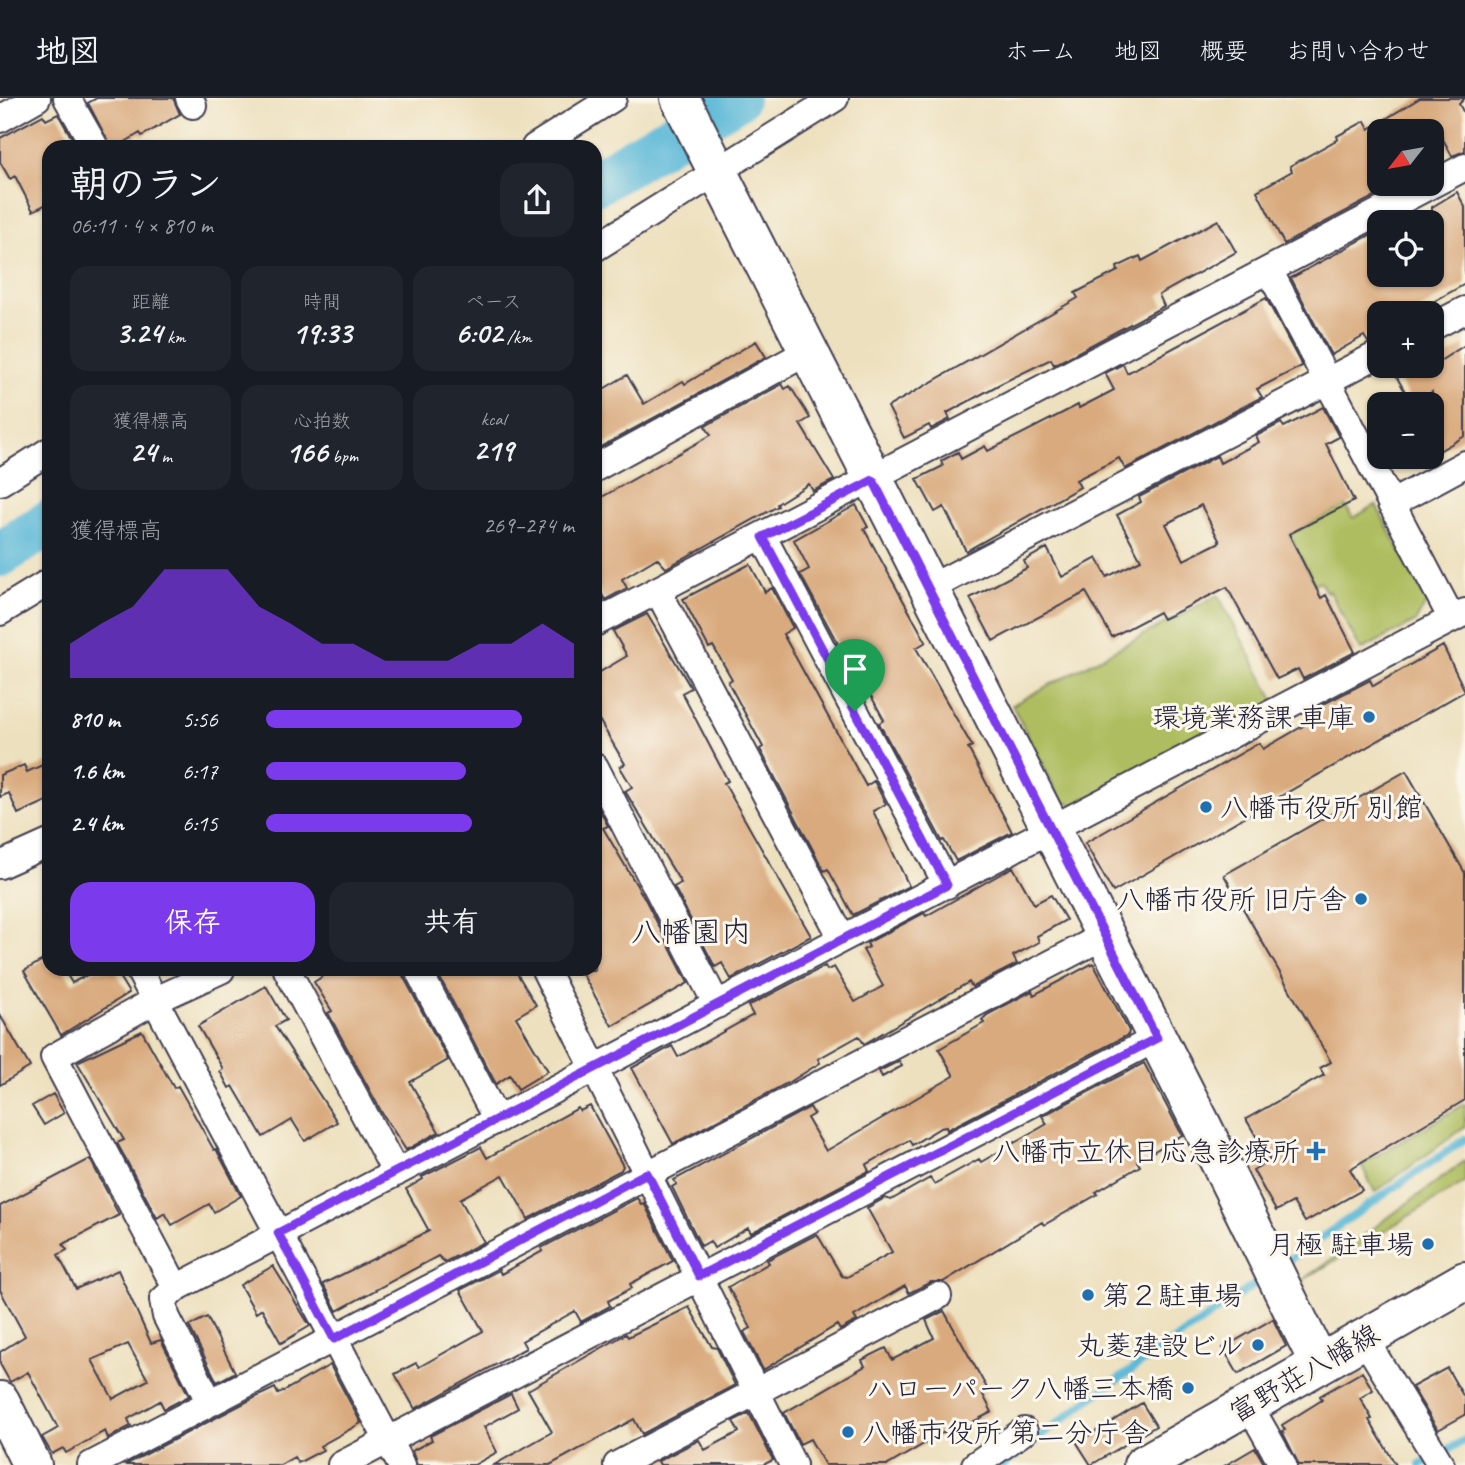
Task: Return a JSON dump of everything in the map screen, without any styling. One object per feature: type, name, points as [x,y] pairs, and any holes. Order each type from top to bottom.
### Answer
[{"type":"street","points":[[0,119],[37,98]]},
{"type":"street","points":[[67,98],[90,140]]},
{"type":"street","points":[[546,140],[613,98]]},
{"type":"street","points":[[680,98],[1319,1363]]},
{"type":"street","points":[[602,243],[716,167],[835,98]]},
{"type":"street","points":[[602,619],[873,480],[1087,363],[1465,167]]},
{"type":"street","points":[[209,1401],[166,1316],[163,1300],[176,1288],[1458,616],[1391,504],[1269,270]]},
{"type":"street","points":[[1444,321],[1465,310]]},
{"type":"street","points":[[602,464],[809,351]]},
{"type":"street","points":[[928,589],[1367,360]]},
{"type":"street","points":[[0,482],[42,455]]},
{"type":"street","points":[[1391,504],[1465,464]]},
{"type":"street","points":[[763,537],[947,885]]},
{"type":"street","points":[[0,612],[42,586]]},
{"type":"street","points":[[658,591],[842,938]]},
{"type":"street","points":[[602,781],[717,1005]]},
{"type":"street","points":[[0,864],[42,846]]},
{"type":"street","points":[[90,1465],[1104,936]]},
{"type":"street","points":[[142,976],[401,1465]]},
{"type":"street","points":[[176,1288],[54,1057],[154,1001],[208,976]]},
{"type":"street","points":[[290,976],[396,1173]]},
{"type":"street","points":[[421,976],[497,1120]]},
{"type":"street","points":[[548,976],[793,1465]]},
{"type":"street","points":[[341,1465],[1157,1038]]},
{"type":"street","name":"富野荘八幡線","points":[[1143,1465],[1465,1281]]},
{"type":"street","points":[[617,1465],[938,1296]]},
{"type":"street","points":[[1364,1338],[1436,1457]]},
{"type":"street","points":[[0,1401],[32,1465]]},
{"type":"street","points":[[1249,1405],[1283,1465]]},
{"type":"street","points":[[975,1465],[1024,1431]]},
{"type":"green space","points":[[1345,505],[1353,518],[1376,505],[1427,602],[1415,622],[1361,650],[1329,591],[1326,592],[1320,581],[1314,584],[1289,534]]},
{"type":"green space","points":[[1218,595],[1275,702],[1078,806],[1062,802],[1012,705]]},
{"type":"green space","points":[[1465,1104],[1465,1127],[1375,1192],[1361,1165]]},
{"type":"green space","points":[[1465,1161],[1465,1182],[1303,1280]]},
{"type":"building","points":[[97,98],[173,98],[180,114],[142,136],[140,133],[128,140],[107,140],[88,103]]},
{"type":"building","points":[[1420,98],[1465,98],[1459,104],[1465,115],[1465,151],[1452,156],[1444,141],[1444,119],[1385,119]]},
{"type":"building","points":[[58,114],[73,140],[42,140],[42,206],[33,211],[15,176],[10,179],[0,162],[0,138],[43,115],[46,120]]},
{"type":"building","points":[[1365,121],[1367,196],[1375,196],[1284,244],[1257,191],[1292,171],[1290,166]]},
{"type":"building","points":[[1457,192],[1465,207],[1465,284],[1435,301],[1367,301],[1367,340],[1364,336],[1331,355],[1291,278],[1367,237],[1367,287],[1444,287],[1444,210],[1432,210],[1432,207]]},
{"type":"building","points":[[1218,220],[1236,252],[1159,295],[1164,306],[1054,365],[1051,359],[1002,383],[947,413],[950,419],[931,429],[929,425],[904,438],[888,407],[1078,298],[1075,293],[1118,271],[1117,267],[1140,256],[1142,261]]},
{"type":"building","points":[[1266,298],[1302,366],[1257,389],[1262,397],[1125,469],[1119,458],[1076,480],[1080,487],[966,551],[944,507],[935,512],[917,479],[943,466],[941,461],[958,452],[961,459],[985,446],[988,451],[1078,405],[1079,408],[1114,390],[1105,373],[1123,364],[1127,373]]},
{"type":"building","points":[[756,341],[766,357],[602,446],[602,390],[627,375],[644,404],[683,381],[685,384]]},
{"type":"building","points":[[1465,345],[1465,436],[1444,448],[1444,392],[1405,392],[1397,378],[1444,378],[1444,358]]},
{"type":"building","points":[[782,384],[785,389],[790,386],[810,418],[800,424],[834,480],[813,491],[809,484],[777,504],[778,506],[666,568],[657,558],[622,579],[627,588],[605,600],[602,595],[602,497],[711,435],[705,426]]},
{"type":"building","points":[[1323,407],[1339,437],[1326,444],[1354,501],[1289,534],[1321,598],[1326,595],[1355,652],[1303,679],[1298,669],[1277,679],[1227,587],[1163,619],[1159,612],[1112,637],[1086,592],[993,641],[970,598],[1027,568],[1024,561],[1047,548],[1062,577],[1097,558],[1107,577],[1141,560],[1117,515],[1141,502],[1139,497],[1217,456],[1220,463],[1259,442],[1256,436],[1281,423],[1284,427]],"holes":[[[1201,505],[1220,542],[1184,560],[1166,524]]]},
{"type":"building","points":[[856,505],[868,527],[864,529],[926,642],[916,648],[972,746],[968,748],[1012,832],[956,861],[944,840],[942,841],[879,723],[884,720],[855,666],[851,668],[800,574],[809,569],[794,540]]},
{"type":"building","points":[[750,564],[765,592],[772,588],[793,628],[783,634],[866,786],[874,781],[886,804],[873,811],[909,886],[853,915],[828,869],[824,871],[760,749],[763,747],[728,682],[732,679],[713,646],[709,648],[683,599]]},
{"type":"building","points":[[647,614],[691,688],[682,693],[728,781],[724,783],[811,936],[731,979],[722,963],[715,967],[674,887],[681,883],[625,791],[632,787],[620,767],[625,764],[602,725],[602,671],[627,656],[613,631]]},
{"type":"building","points":[[1443,646],[1465,691],[1113,892],[1085,843],[1259,743],[1263,749],[1322,715],[1318,707],[1370,680],[1373,686]]},
{"type":"building","points":[[24,765],[27,772],[42,765],[42,803],[18,814],[9,793],[0,797],[0,775]]},
{"type":"building","points":[[1406,771],[1465,873],[1465,1100],[1350,1169],[1362,1190],[1305,1222],[1293,1202],[1276,1211],[1253,1170],[1270,1160],[1246,1119],[1324,1075],[1320,1068],[1331,1062],[1224,875]]},
{"type":"building","points":[[602,815],[608,826],[603,828],[646,901],[688,983],[612,1026],[583,976],[602,976]]},
{"type":"building","points":[[1013,867],[1034,904],[1051,895],[1066,920],[1037,936],[1039,942],[1013,956],[1017,964],[972,987],[969,982],[864,1044],[859,1036],[818,1059],[820,1063],[793,1080],[673,1144],[632,1068],[672,1046],[678,1057],[753,1015],[748,1006],[825,966],[827,970],[834,967],[855,1002],[883,986],[863,950],[869,947],[867,943],[924,913],[926,916]]},
{"type":"building","points":[[42,960],[42,976],[68,976],[72,983],[85,976],[119,976],[129,993],[61,1035],[24,971]]},
{"type":"building","points":[[1093,963],[1129,1031],[1128,1035],[947,1130],[946,1127],[940,1128],[912,1145],[909,1140],[866,1165],[869,1171],[751,1233],[748,1228],[714,1248],[710,1241],[701,1246],[672,1187],[677,1184],[674,1180],[810,1107],[814,1114],[807,1118],[826,1151],[954,1076],[939,1049],[984,1023],[982,1020],[987,1015],[1032,991],[1034,995]]},
{"type":"building","points":[[403,976],[448,1060],[410,1082],[439,1132],[406,1150],[382,1113],[328,1013],[332,1011],[314,982],[322,977]]},
{"type":"building","points":[[439,976],[519,976],[536,1005],[516,1017],[548,1071],[518,1089],[510,1075],[496,1084]]},
{"type":"building","points":[[266,986],[286,1020],[275,1026],[337,1122],[305,1141],[292,1120],[263,1137],[233,1086],[229,1088],[220,1071],[223,1069],[198,1026]]},
{"type":"building","points":[[0,1015],[30,1067],[0,1085]]},
{"type":"building","points":[[142,1031],[174,1088],[178,1086],[214,1150],[216,1149],[241,1196],[214,1212],[209,1204],[172,1225],[165,1213],[157,1218],[117,1143],[124,1140],[77,1062]]},
{"type":"building","points":[[899,1061],[902,1066],[882,1077],[879,1071]]},
{"type":"building","points":[[1144,1063],[1182,1135],[1137,1161],[1140,1166],[1096,1192],[1098,1194],[1044,1225],[1042,1222],[943,1282],[931,1282],[909,1293],[905,1286],[854,1316],[857,1321],[840,1330],[837,1325],[763,1370],[744,1332],[751,1328],[728,1287],[769,1263],[767,1260],[817,1234],[842,1276],[847,1277],[892,1252],[867,1208],[885,1198],[891,1200],[930,1178],[934,1184],[979,1159],[981,1162],[1047,1124],[1042,1116]]},
{"type":"building","points":[[53,1094],[64,1113],[44,1125],[32,1106]]},
{"type":"building","points":[[590,1106],[623,1166],[621,1170],[528,1219],[503,1175],[460,1199],[484,1242],[445,1262],[438,1256],[337,1311],[323,1284],[429,1231],[406,1189],[423,1179],[422,1177],[481,1147],[487,1158],[578,1108],[580,1111]]},
{"type":"building","points":[[90,1159],[119,1215],[63,1244],[67,1250],[58,1255],[76,1289],[118,1270],[151,1343],[161,1340],[189,1396],[164,1409],[160,1401],[128,1419],[131,1426],[108,1438],[105,1431],[66,1453],[63,1448],[52,1454],[42,1437],[58,1428],[28,1372],[10,1382],[0,1364],[0,1352],[25,1336],[0,1290],[0,1206]],"holes":[[[128,1344],[148,1380],[113,1399],[92,1360]]]},
{"type":"building","points":[[637,1198],[641,1204],[644,1203],[673,1261],[630,1284],[632,1288],[608,1301],[610,1306],[581,1322],[575,1311],[522,1341],[526,1348],[415,1409],[395,1374],[416,1363],[419,1367],[483,1331],[460,1290],[499,1270],[501,1274],[543,1251],[541,1248]]},
{"type":"building","points":[[273,1266],[310,1326],[281,1343],[262,1309],[256,1313],[240,1285]]},
{"type":"building","points":[[689,1307],[712,1347],[717,1348],[735,1385],[642,1434],[634,1419],[550,1465],[494,1465],[552,1432],[528,1390],[626,1334],[628,1337]]},
{"type":"building","points":[[944,1311],[988,1390],[982,1393],[992,1412],[948,1435],[946,1431],[888,1465],[825,1465],[810,1439],[800,1444],[784,1413],[865,1366],[862,1360],[886,1348],[892,1360],[934,1338],[926,1320]]},
{"type":"building","points":[[207,1317],[235,1372],[217,1382],[189,1326]]},
{"type":"building","name":"丸菱建設ビル","points":[[1273,1319],[1286,1346],[1238,1374],[1223,1348]]},
{"type":"building","points":[[330,1365],[361,1423],[320,1446],[323,1450],[298,1463],[294,1457],[280,1465],[125,1465],[250,1400],[275,1388],[278,1394]]},
{"type":"building","points":[[1447,1368],[1465,1399],[1465,1415],[1438,1430],[1412,1387]]},
{"type":"building","points":[[1362,1372],[1373,1390],[1360,1398],[1372,1419],[1369,1420],[1396,1465],[1299,1465],[1282,1431],[1285,1430],[1282,1425],[1322,1400],[1320,1396]]},
{"type":"building","points":[[511,1394],[518,1408],[484,1427],[497,1452],[474,1465],[417,1465],[412,1451],[432,1440],[430,1436]]},
{"type":"building","points":[[1142,1403],[1156,1426],[1091,1465],[1077,1443]]},
{"type":"building","points":[[749,1413],[773,1460],[763,1465],[660,1465],[658,1461],[699,1440],[705,1450],[739,1432],[733,1421]]},
{"type":"building","points":[[1255,1448],[1265,1465],[1226,1465]]},
{"type":"waterway","points":[[602,179],[736,98]]},
{"type":"waterway","points":[[0,554],[42,527]]},
{"type":"waterway","points":[[1283,1264],[1465,1139]]},
{"type":"waterway","points":[[1003,1465],[1087,1401],[1267,1276]]},
{"type":"waterway","points":[[1420,1465],[1465,1440]]},
{"type":"place","name":"環境業務課 車庫","points":[[1369,717]]},
{"type":"place","name":"八幡市役所 別館","points":[[1206,807]]},
{"type":"place","name":"八幡市役所 旧庁舎","points":[[1361,899]]},
{"type":"place","name":"八幡市立休日応急診療所","points":[[1316,1151]]},
{"type":"place","name":"月極 駐車場","points":[[1428,1244]]},
{"type":"place","name":"第２駐車場","points":[[1088,1295]]},
{"type":"place","name":"丸菱建設ビル","points":[[1258,1345]]},
{"type":"place","name":"ハローパーク八幡三本橋","points":[[1188,1388]]},
{"type":"place","name":"八幡市役所 第二分庁舎","points":[[848,1432]]},
{"type":"district","name":"八幡園内","points":[[691,932]]},
{"type":"route","points":[[873,480],[1157,1038],[699,1276],[647,1173],[334,1339],[278,1233],[947,885],[855,711],[763,537],[873,480]]}]
